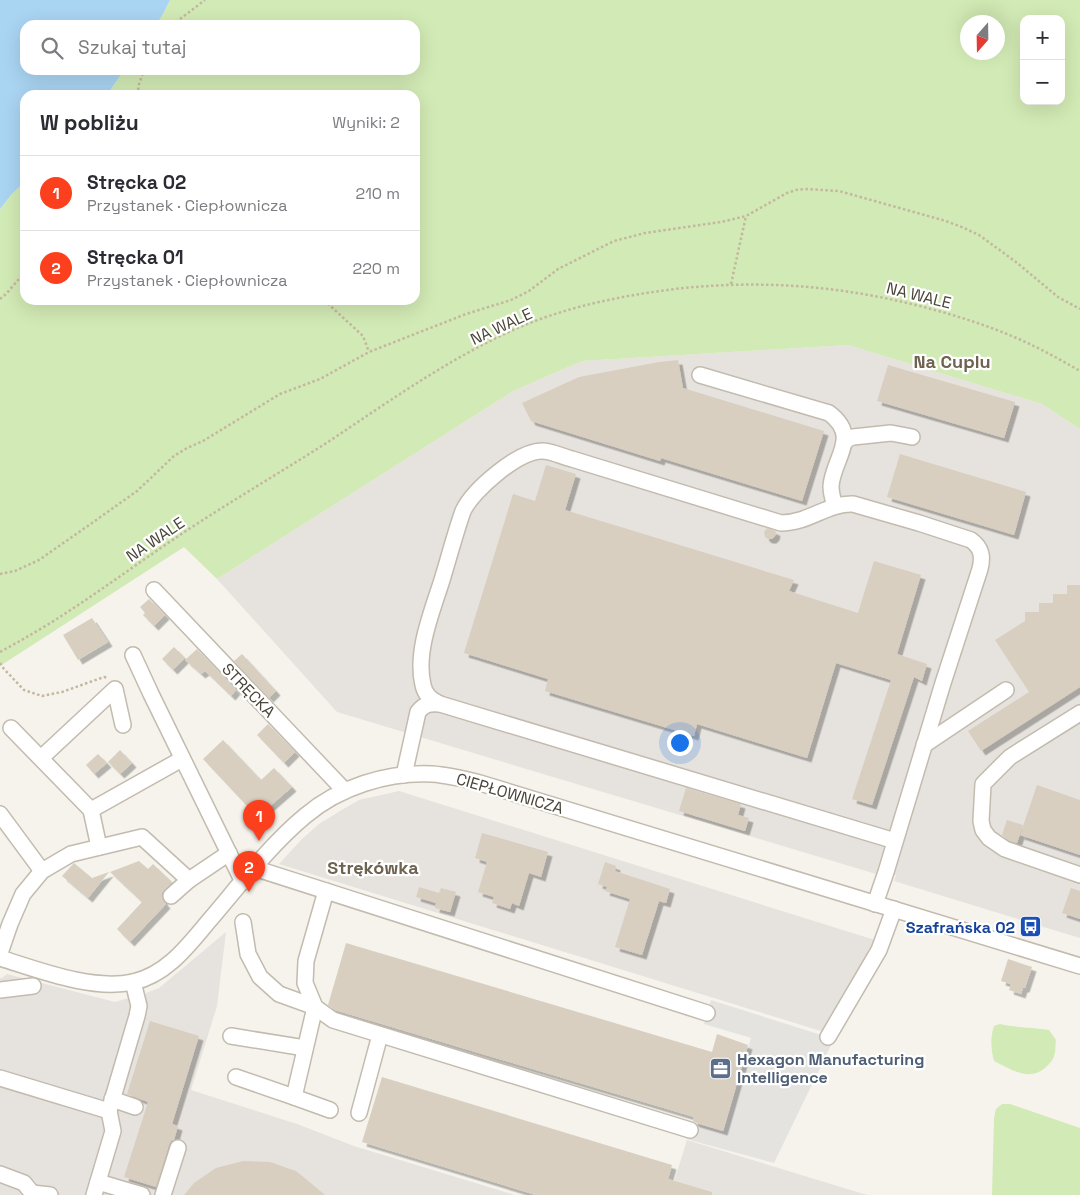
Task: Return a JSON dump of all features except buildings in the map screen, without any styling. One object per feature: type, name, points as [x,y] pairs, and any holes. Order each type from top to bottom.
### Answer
[{"type":"street","points":[[700,375],[829,414],[837,419],[842,427],[844,443],[831,485],[835,506]]},
{"type":"street","points":[[844,443],[853,437],[891,433],[912,437]]},
{"type":"street","points":[[875,904],[982,562],[982,552],[976,544],[971,540],[927,525],[861,505],[845,504],[835,506],[803,520],[788,523],[781,522],[542,451],[527,455],[498,473],[469,499],[463,511],[423,644],[421,657],[422,678],[428,697],[440,704],[895,840]]},
{"type":"street","name":"STRĘCKA","points":[[154,590],[345,791]]},
{"type":"street","points":[[133,655],[243,882]]},
{"type":"street","points":[[404,775],[417,715],[422,678]]},
{"type":"street","points":[[41,758],[115,689],[123,725]]},
{"type":"street","points":[[924,745],[1006,690]]},
{"type":"street","points":[[417,715],[428,704],[440,704]]},
{"type":"street","points":[[1080,713],[1010,757],[983,784],[981,822],[983,830],[989,838],[1005,849],[1080,875]]},
{"type":"street","points":[[11,728],[91,810],[99,847]]},
{"type":"street","points":[[91,810],[182,759]]},
{"type":"street","name":"CIEPŁOWNICZA","points":[[0,958],[84,981],[110,984],[133,982],[147,977],[173,961],[191,943],[254,868],[288,830],[306,814],[345,791],[362,784],[404,775],[432,774],[480,783],[1080,966]]},
{"type":"street","points":[[0,814],[42,871]]},
{"type":"street","points":[[0,953],[23,894],[42,871],[71,854],[142,837],[189,880]]},
{"type":"street","points":[[171,896],[189,880],[229,853]]},
{"type":"street","points":[[254,868],[707,1013]]},
{"type":"street","points":[[294,1097],[315,1006],[304,983],[306,961],[326,891]]},
{"type":"street","points":[[828,1037],[878,950],[894,909]]},
{"type":"street","points":[[244,922],[248,954],[260,977],[279,994],[315,1006],[333,1020],[690,1130]]},
{"type":"street","points":[[133,982],[139,1006],[110,1105],[113,1131],[96,1188],[142,1195]]},
{"type":"street","points":[[0,990],[33,986]]},
{"type":"street","points":[[359,1113],[380,1035]]},
{"type":"street","points":[[231,1036],[305,1048]]},
{"type":"street","points":[[236,1077],[330,1110]]},
{"type":"street","points":[[0,1078],[110,1105],[135,1107]]},
{"type":"street","points":[[163,1195],[178,1148]]},
{"type":"street","points":[[0,1174],[24,1183],[32,1194],[50,1195]]},
{"type":"path","points":[[179,20],[205,0]]},
{"type":"path","points":[[138,90],[142,75]]},
{"type":"path","points":[[0,574],[15,571],[39,560],[137,491],[174,456],[203,441],[280,394],[320,379],[369,352],[466,314],[511,300],[529,291],[558,269],[614,241],[645,233],[721,222],[746,216],[796,190],[839,191],[946,222],[972,232],[1016,262],[1058,297],[1080,309]]},
{"type":"path","points":[[731,284],[746,216]]},
{"type":"path","points":[[0,299],[20,278]]},
{"type":"path","name":"NA WALE","points":[[0,652],[47,625],[187,530],[420,382],[486,343],[515,329],[571,308],[607,299],[646,293],[731,284],[812,287],[854,292],[954,315],[1020,340],[1080,371]]},
{"type":"path","points":[[329,305],[363,336],[369,352]]},
{"type":"path","points":[[0,663],[4,670],[24,690],[42,696],[62,692],[104,677],[112,680]]},
{"type":"shaded area","points":[[848,345],[1042,404],[1080,429],[1080,938],[894,881],[896,875],[878,870],[876,874],[337,712],[217,579],[513,391],[582,361]]},
{"type":"shaded area","points":[[399,791],[875,940],[824,1032],[279,864],[319,824],[340,811],[359,800]]},
{"type":"shaded area","points":[[226,932],[217,1006],[191,1090],[297,1124],[354,1146],[515,1195],[0,1195],[0,978],[7,974],[115,1002],[129,998],[133,1007],[144,1005],[146,993],[159,988]]},
{"type":"shaded area","points":[[711,1000],[834,1039],[774,1163],[686,1139],[693,1122],[724,1130],[751,1038],[704,1024]]},
{"type":"shaded area","points":[[687,1140],[867,1195],[670,1195]]},
{"type":"green space","points":[[170,0],[1080,0],[1080,429],[1042,404],[848,345],[582,361],[513,391],[217,579],[184,547],[0,666],[0,209],[20,186],[20,305],[420,305],[420,90],[110,90],[121,75],[420,75],[420,20],[159,20]]},
{"type":"green space","points":[[1000,1024],[1049,1030],[1056,1040],[1055,1054],[1052,1061],[1039,1072],[1026,1074],[994,1061],[992,1035],[994,1026]]},
{"type":"green space","points":[[1002,1104],[1010,1104],[1080,1128],[1080,1195],[992,1195],[994,1118],[996,1109]]},
{"type":"water","points":[[0,0],[170,0],[159,20],[20,20],[20,75],[121,75],[110,90],[20,90],[20,186],[0,209]]},
{"type":"place","name":"Stręcka 02","points":[[259,841]]},
{"type":"place","name":"Stręcka 01","points":[[249,892]]},
{"type":"place","name":"Szafrańska 02","points":[[1031,927]]},
{"type":"place","name":"Hexagon Manufacturing Intelligence","points":[[721,1068]]},
{"type":"district","name":"Na Cuplu","points":[[952,362]]},
{"type":"district","name":"Strękówka","points":[[373,868]]}]
